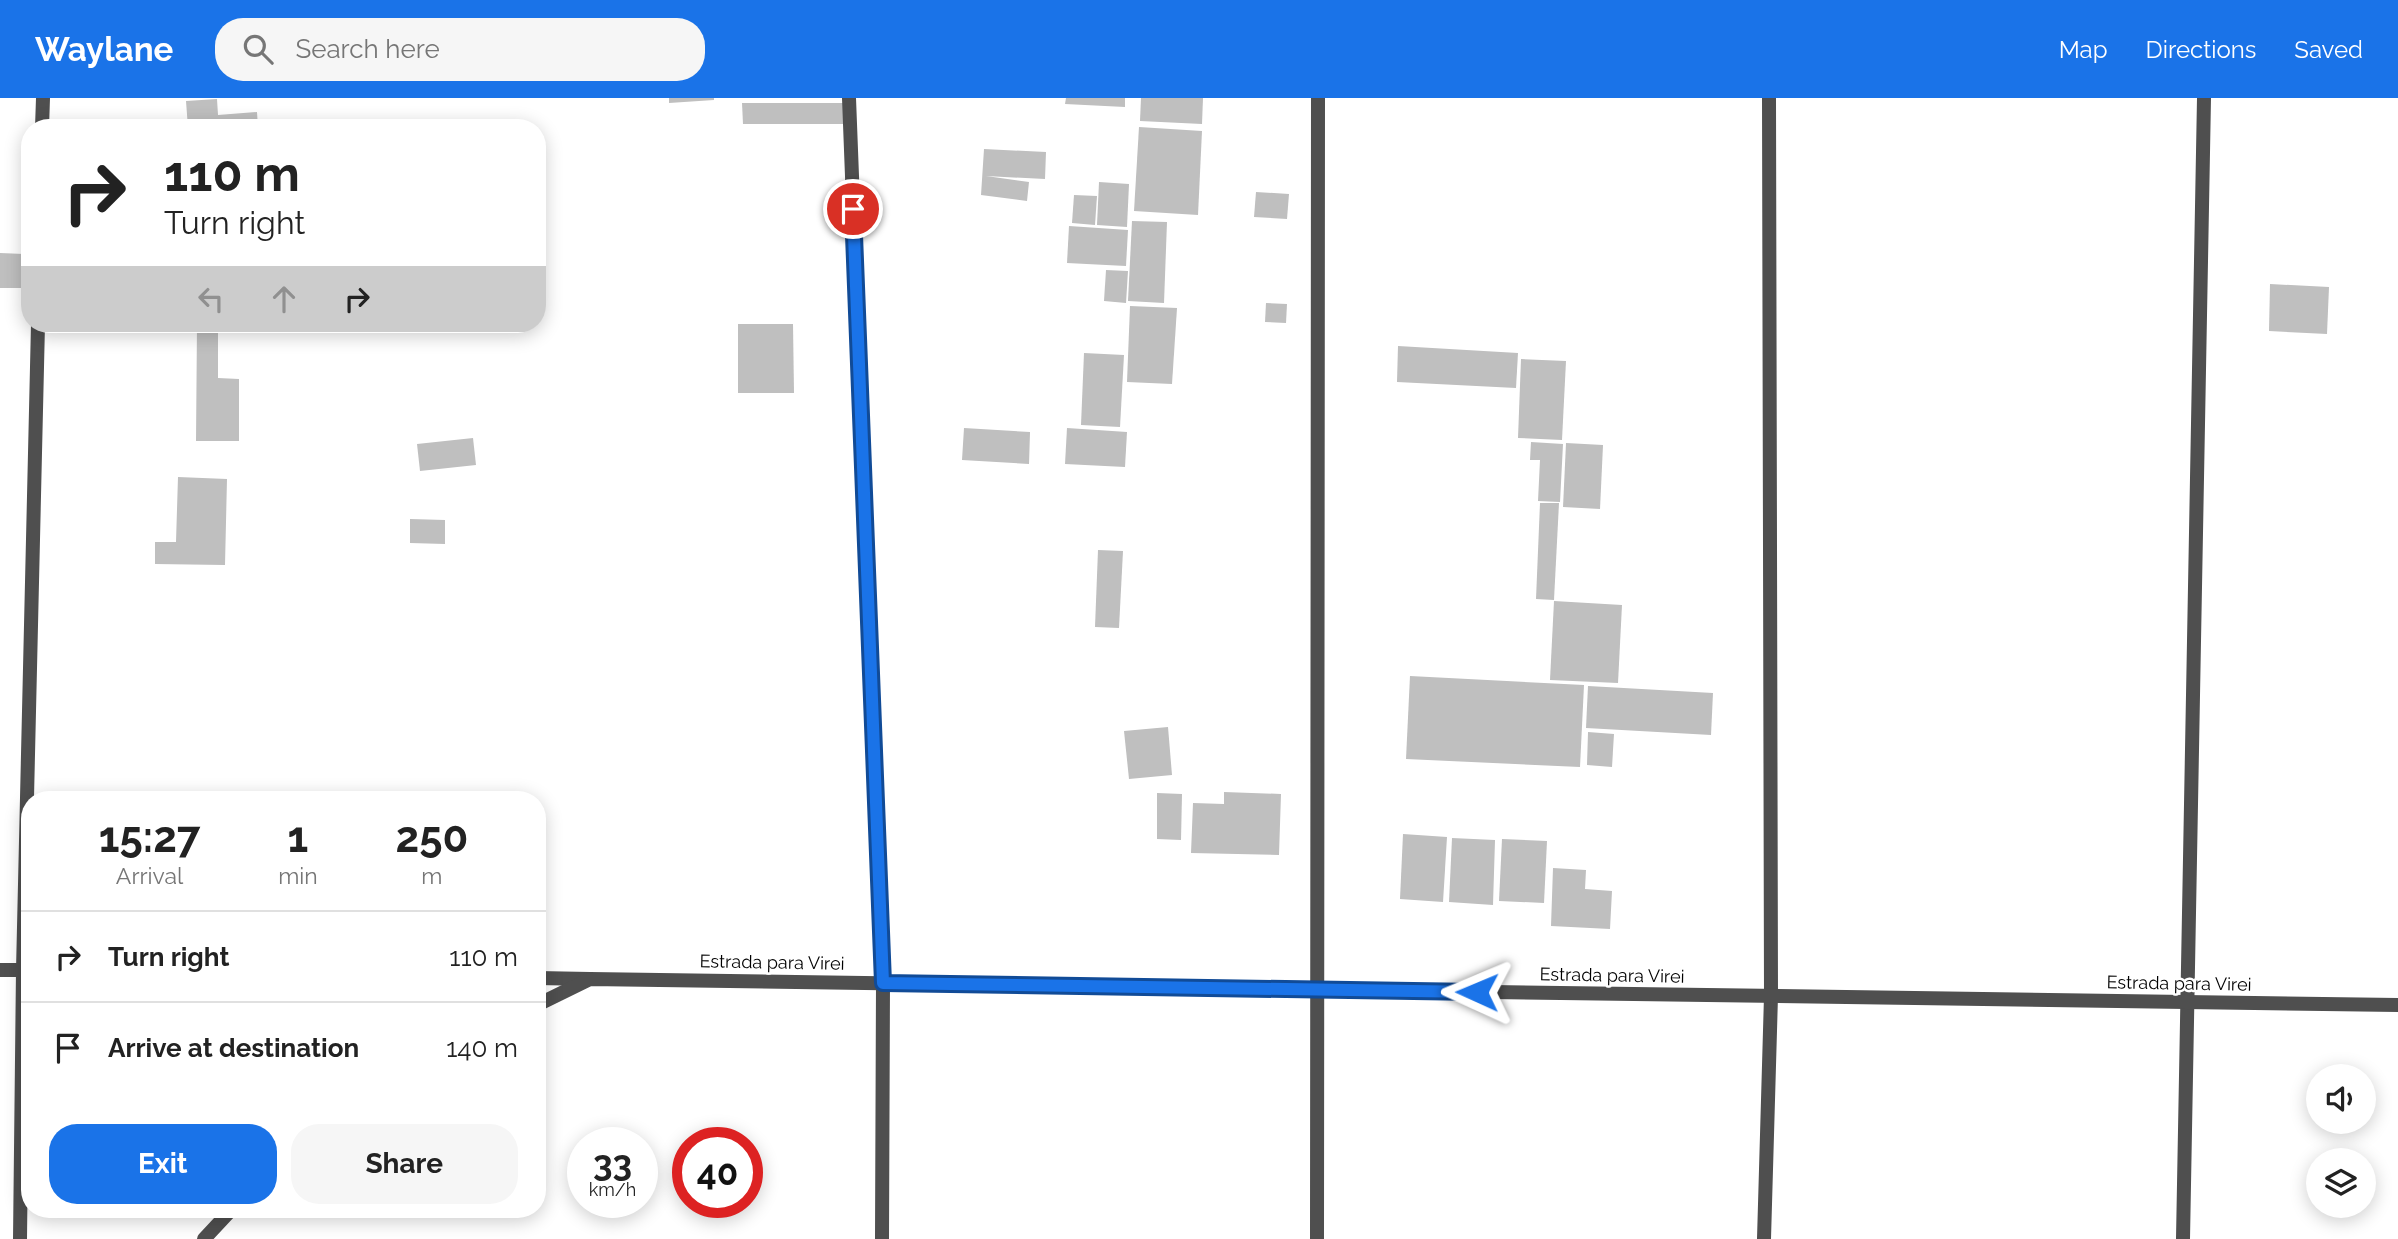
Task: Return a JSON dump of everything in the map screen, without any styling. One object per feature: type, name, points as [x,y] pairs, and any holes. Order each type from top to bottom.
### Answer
[{"type":"street","points":[[42,119],[43,98]]},
{"type":"street","points":[[849,98],[883,983],[882,1239]]},
{"type":"street","points":[[1317,1239],[1318,98]]},
{"type":"street","points":[[1765,1239],[1771,996],[1769,98]]},
{"type":"street","points":[[2183,1239],[2204,98]]},
{"type":"street","points":[[29,791],[38,333]]},
{"type":"street","points":[[0,970],[21,970]]},
{"type":"street","points":[[546,978],[590,979]]},
{"type":"street","name":"Estrada para Virei","points":[[546,1001],[590,979],[2398,1006]]},
{"type":"street","points":[[20,1239],[21,1194]]},
{"type":"street","points":[[204,1239],[224,1218]]},
{"type":"building","points":[[669,98],[714,98],[714,100],[669,103]]},
{"type":"building","points":[[1066,98],[1125,98],[1125,107],[1065,104]]},
{"type":"building","points":[[1141,98],[1203,98],[1202,124],[1140,121]]},
{"type":"building","points":[[217,99],[218,115],[257,112],[257,119],[187,119],[186,101]]},
{"type":"building","points":[[742,103],[845,103],[846,124],[743,124]]},
{"type":"building","points":[[1139,127],[1202,131],[1198,215],[1134,211]]},
{"type":"building","points":[[984,149],[1046,152],[1045,179],[986,176],[1029,182],[1027,201],[981,195]]},
{"type":"building","points":[[1099,182],[1129,184],[1127,227],[1097,225]]},
{"type":"building","points":[[1256,192],[1289,194],[1287,219],[1254,217]]},
{"type":"building","points":[[1074,195],[1097,196],[1095,225],[1072,223]]},
{"type":"building","points":[[1132,221],[1167,222],[1164,303],[1128,301]]},
{"type":"building","points":[[1069,226],[1128,230],[1126,266],[1067,263]]},
{"type":"building","points":[[0,253],[21,254],[21,288],[0,288]]},
{"type":"building","points":[[1106,270],[1128,271],[1126,303],[1104,301]]},
{"type":"building","points":[[2270,284],[2329,287],[2327,334],[2269,331]]},
{"type":"building","points":[[1266,303],[1287,304],[1286,323],[1265,322]]},
{"type":"building","points":[[1130,306],[1177,308],[1172,384],[1127,382]]},
{"type":"building","points":[[738,324],[793,324],[794,393],[738,393]]},
{"type":"building","points":[[197,333],[218,333],[218,378],[239,379],[239,441],[196,441]]},
{"type":"building","points":[[1398,346],[1518,353],[1516,388],[1397,382]]},
{"type":"building","points":[[1084,353],[1124,355],[1120,427],[1081,425]]},
{"type":"building","points":[[1521,359],[1566,361],[1562,440],[1518,438]]},
{"type":"building","points":[[964,428],[1030,432],[1029,464],[962,460]]},
{"type":"building","points":[[1067,428],[1127,432],[1125,467],[1065,464]]},
{"type":"building","points":[[473,438],[476,465],[420,471],[417,444]]},
{"type":"building","points":[[1531,442],[1563,444],[1560,502],[1538,501],[1540,460],[1530,460]]},
{"type":"building","points":[[1566,443],[1603,445],[1600,509],[1563,507]]},
{"type":"building","points":[[178,477],[227,479],[225,565],[155,564],[155,542],[176,542]]},
{"type":"building","points":[[1540,503],[1559,503],[1554,600],[1536,599]]},
{"type":"building","points":[[410,519],[445,520],[445,544],[410,543]]},
{"type":"building","points":[[1098,550],[1123,551],[1119,628],[1095,627]]},
{"type":"building","points":[[1554,601],[1622,605],[1618,683],[1550,680]]},
{"type":"building","points":[[1410,676],[1584,685],[1580,767],[1406,759]]},
{"type":"building","points":[[1588,686],[1713,693],[1711,735],[1586,728]]},
{"type":"building","points":[[1168,727],[1172,775],[1129,779],[1124,731]]},
{"type":"building","points":[[1588,732],[1614,734],[1612,767],[1587,765]]},
{"type":"building","points":[[1224,792],[1281,794],[1279,855],[1191,853],[1193,803],[1224,804]]},
{"type":"building","points":[[1157,793],[1182,794],[1181,840],[1157,839]]},
{"type":"building","points":[[1403,834],[1447,837],[1443,902],[1400,899]]},
{"type":"building","points":[[1452,838],[1495,840],[1493,905],[1449,902]]},
{"type":"building","points":[[1502,839],[1547,841],[1544,903],[1499,901]]},
{"type":"building","points":[[1553,868],[1586,870],[1585,889],[1612,891],[1610,929],[1551,926]]},
{"type":"route","points":[[853,209],[883,983],[1477,992]]}]
